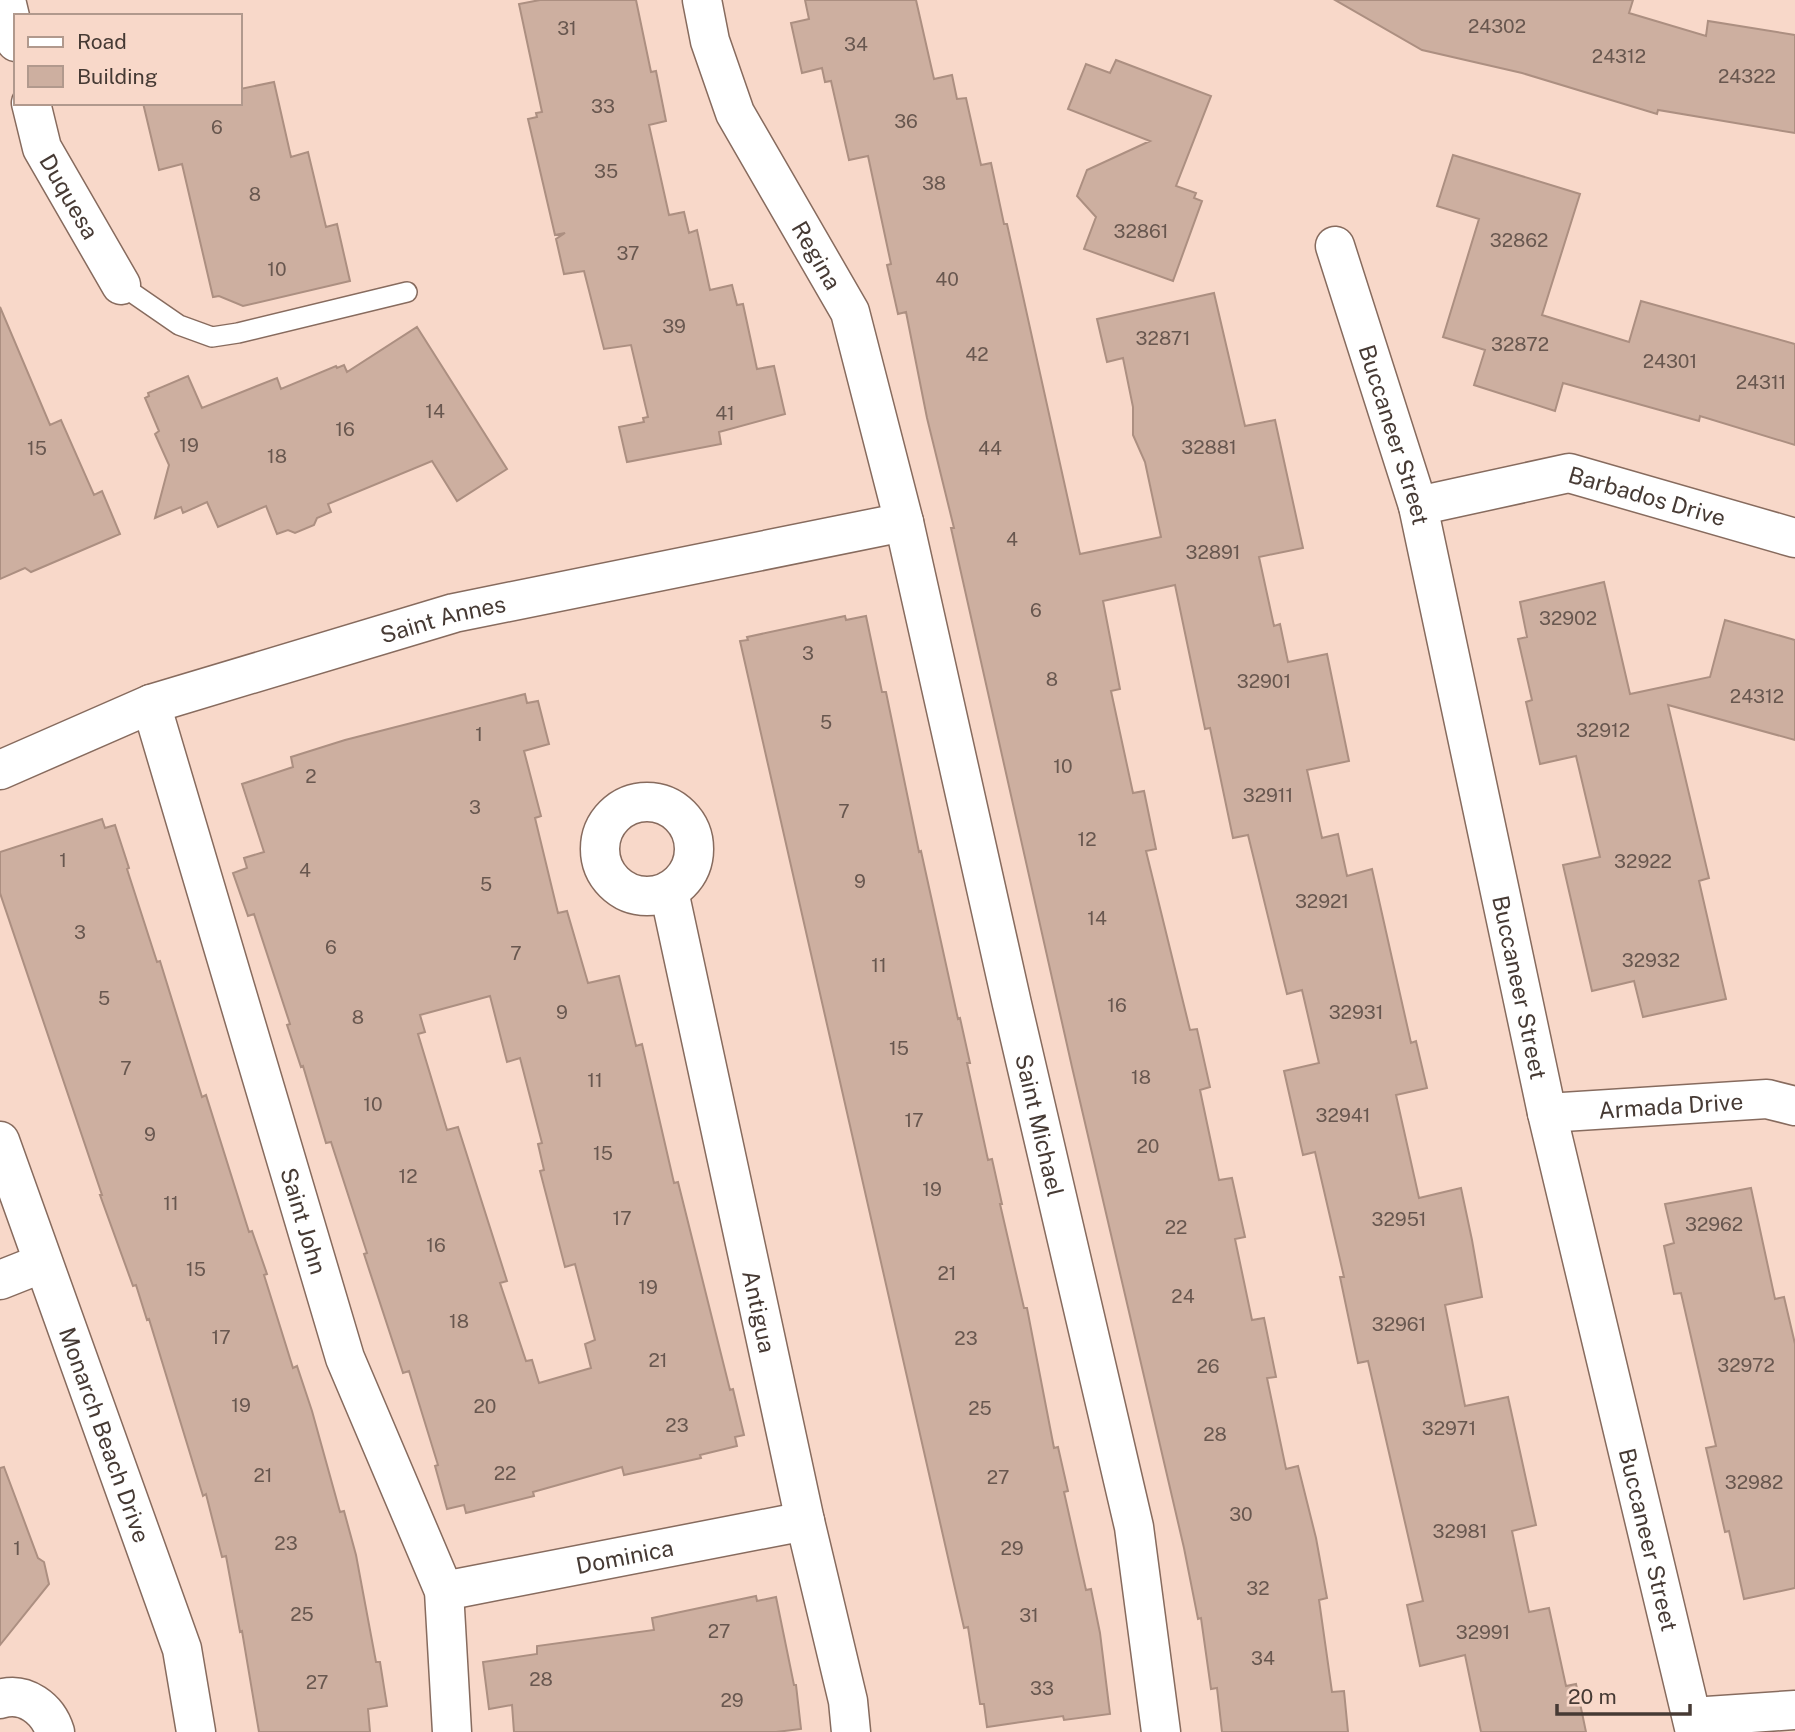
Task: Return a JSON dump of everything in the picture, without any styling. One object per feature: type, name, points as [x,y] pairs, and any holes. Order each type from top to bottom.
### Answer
[{"type":"street","points":[[6,0],[14,34]]},
{"type":"street","name":"Regina","points":[[702,0],[710,41],[735,113],[850,312],[904,522]]},
{"type":"street","name":"Duquesa","points":[[31,105],[42,148],[121,285]]},
{"type":"street","name":"Buccaneer Street","points":[[1335,246],[1418,506],[1547,1113],[1694,1725]]},
{"type":"street","name":"Barbados Drive","points":[[1418,506],[1569,474],[1795,538]]},
{"type":"street","name":"Saint Annes","points":[[0,770],[151,704],[454,613],[904,522]]},
{"type":"street","name":"Saint Michael","points":[[904,522],[1133,1527],[1161,1732]]},
{"type":"street","name":"Saint John","points":[[151,704],[345,1358],[444,1591],[452,1732]]},
{"type":"street","name":"Antigua","points":[[669,891],[805,1521],[849,1701],[851,1732]]},
{"type":"street","name":"Armada Drive","points":[[1547,1113],[1768,1098],[1795,1106]]},
{"type":"street","name":"Monarch Beach Drive","points":[[0,1141],[183,1649],[196,1732]]},
{"type":"street","points":[[0,1280],[43,1263]]},
{"type":"street","name":"Dominica","points":[[444,1591],[805,1521]]},
{"type":"street","points":[[0,1699],[24,1699],[40,1707],[52,1722],[55,1732]]},
{"type":"street","points":[[1694,1725],[1795,1710]]},
{"type":"lane","points":[[121,285],[179,326],[212,337],[407,292]]},
{"type":"building","points":[[540,0],[636,0],[651,72],[656,71],[666,121],[649,125],[669,215],[684,212],[689,233],[697,230],[710,290],[732,285],[737,305],[743,304],[757,369],[774,366],[785,414],[719,432],[721,444],[627,462],[619,427],[644,422],[643,418],[648,417],[631,345],[604,349],[584,271],[564,274],[556,239],[565,233],[555,235],[528,119],[537,117],[536,113],[542,112],[519,4]]},
{"type":"building","points":[[805,0],[916,0],[934,79],[952,75],[957,99],[966,98],[981,165],[991,163],[1004,224],[1007,224],[1080,554],[1161,537],[1145,462],[1133,435],[1133,407],[1123,358],[1107,362],[1097,319],[1214,293],[1245,426],[1275,420],[1303,548],[1259,557],[1274,626],[1280,624],[1288,662],[1327,654],[1349,761],[1307,770],[1322,838],[1338,834],[1347,876],[1372,869],[1411,1043],[1416,1041],[1427,1088],[1396,1095],[1419,1198],[1461,1188],[1482,1297],[1445,1305],[1465,1406],[1508,1397],[1536,1525],[1512,1531],[1529,1612],[1549,1608],[1566,1686],[1576,1684],[1586,1732],[1481,1732],[1465,1655],[1420,1666],[1407,1605],[1423,1601],[1368,1361],[1358,1363],[1340,1277],[1344,1277],[1315,1152],[1303,1155],[1284,1071],[1319,1063],[1302,990],[1287,994],[1248,835],[1233,838],[1210,728],[1205,729],[1175,585],[1103,601],[1120,689],[1111,691],[1133,793],[1144,791],[1156,849],[1146,851],[1190,1030],[1197,1029],[1210,1087],[1200,1090],[1219,1180],[1232,1178],[1245,1237],[1235,1239],[1252,1320],[1264,1318],[1276,1377],[1267,1378],[1286,1469],[1298,1466],[1316,1538],[1327,1598],[1319,1600],[1332,1692],[1344,1691],[1348,1732],[1222,1732],[1217,1688],[1211,1689],[1201,1618],[1198,1619],[1184,1548],[1072,1067],[951,528],[954,528],[927,418],[906,312],[898,314],[887,265],[891,264],[868,156],[849,160],[831,81],[825,82],[822,68],[802,73],[791,23],[809,19]]},
{"type":"building","points":[[1335,0],[1633,0],[1629,13],[1706,36],[1708,21],[1795,35],[1795,133],[1658,110],[1657,114],[1522,73],[1422,50]]},
{"type":"building","points":[[1116,60],[1211,96],[1176,186],[1196,193],[1194,198],[1202,201],[1173,281],[1084,249],[1096,217],[1077,196],[1087,170],[1150,141],[1068,109],[1086,64],[1110,73]]},
{"type":"building","points":[[274,82],[291,157],[308,152],[326,227],[337,224],[350,281],[243,306],[219,296],[213,297],[182,164],[159,170],[143,105],[242,105],[242,89]]},
{"type":"building","points":[[1453,155],[1580,194],[1542,315],[1629,342],[1641,301],[1795,344],[1795,445],[1700,416],[1699,421],[1563,383],[1555,411],[1474,385],[1485,350],[1443,337],[1479,219],[1437,206]]},
{"type":"building","points":[[0,307],[50,425],[61,420],[94,495],[102,491],[120,534],[31,572],[25,568],[0,579]]},
{"type":"building","points":[[417,327],[507,469],[457,501],[432,461],[328,504],[331,512],[317,518],[314,525],[295,533],[288,530],[277,534],[266,506],[218,527],[207,502],[183,513],[181,507],[155,518],[169,465],[155,434],[159,431],[145,398],[149,396],[148,393],[188,376],[202,408],[277,378],[281,389],[336,366],[337,368],[344,365],[347,372]]},
{"type":"building","points":[[1604,582],[1630,694],[1710,677],[1725,620],[1795,640],[1795,740],[1668,705],[1709,878],[1699,881],[1726,999],[1643,1017],[1634,981],[1592,991],[1563,865],[1600,857],[1576,756],[1540,764],[1526,702],[1532,700],[1518,639],[1527,637],[1520,602]]},
{"type":"building","points":[[845,616],[846,620],[866,616],[882,692],[886,692],[919,852],[921,851],[970,1063],[967,1063],[988,1160],[992,1159],[1024,1308],[1027,1308],[1054,1448],[1058,1447],[1068,1491],[1064,1492],[1086,1590],[1091,1589],[1100,1633],[1110,1714],[1064,1720],[1063,1716],[987,1727],[984,1704],[980,1704],[968,1627],[964,1628],[740,641],[748,640],[747,637]]},
{"type":"building","points":[[525,694],[527,703],[538,701],[549,744],[524,751],[541,816],[535,818],[558,913],[567,911],[588,983],[619,976],[636,1046],[642,1044],[674,1183],[678,1182],[730,1390],[733,1389],[744,1435],[735,1437],[737,1446],[700,1455],[701,1458],[624,1475],[622,1467],[533,1492],[534,1496],[466,1513],[464,1505],[447,1509],[435,1466],[438,1465],[409,1371],[403,1373],[331,1142],[326,1143],[303,1066],[301,1067],[287,1025],[290,1024],[254,914],[248,916],[233,873],[247,868],[244,858],[264,852],[242,784],[293,767],[291,757],[345,740]],"holes":[[[490,996],[507,1062],[520,1058],[542,1143],[538,1144],[544,1170],[540,1171],[565,1267],[575,1264],[595,1340],[585,1344],[591,1368],[539,1383],[532,1360],[526,1361],[500,1283],[507,1281],[458,1127],[447,1130],[418,1034],[425,1032],[420,1015]]]},
{"type":"building","points":[[102,819],[105,828],[115,825],[202,1097],[206,1095],[249,1232],[252,1231],[267,1274],[264,1275],[293,1368],[297,1366],[312,1411],[340,1512],[344,1511],[356,1555],[376,1662],[380,1662],[387,1706],[368,1709],[370,1732],[259,1732],[226,1556],[222,1557],[206,1494],[203,1496],[149,1319],[147,1320],[136,1285],[133,1286],[100,1195],[0,893],[0,852]]},
{"type":"building","points":[[1751,1188],[1775,1299],[1784,1297],[1795,1344],[1795,1588],[1744,1599],[1706,1448],[1716,1446],[1681,1293],[1674,1294],[1664,1246],[1674,1243],[1665,1204]]},
{"type":"building","points":[[4,1467],[38,1558],[44,1562],[49,1584],[0,1645],[0,1468]]},
{"type":"building","points":[[756,1596],[757,1601],[776,1597],[796,1685],[801,1729],[776,1732],[514,1732],[512,1705],[489,1709],[483,1662],[537,1654],[537,1646],[654,1630],[652,1618]]}]
